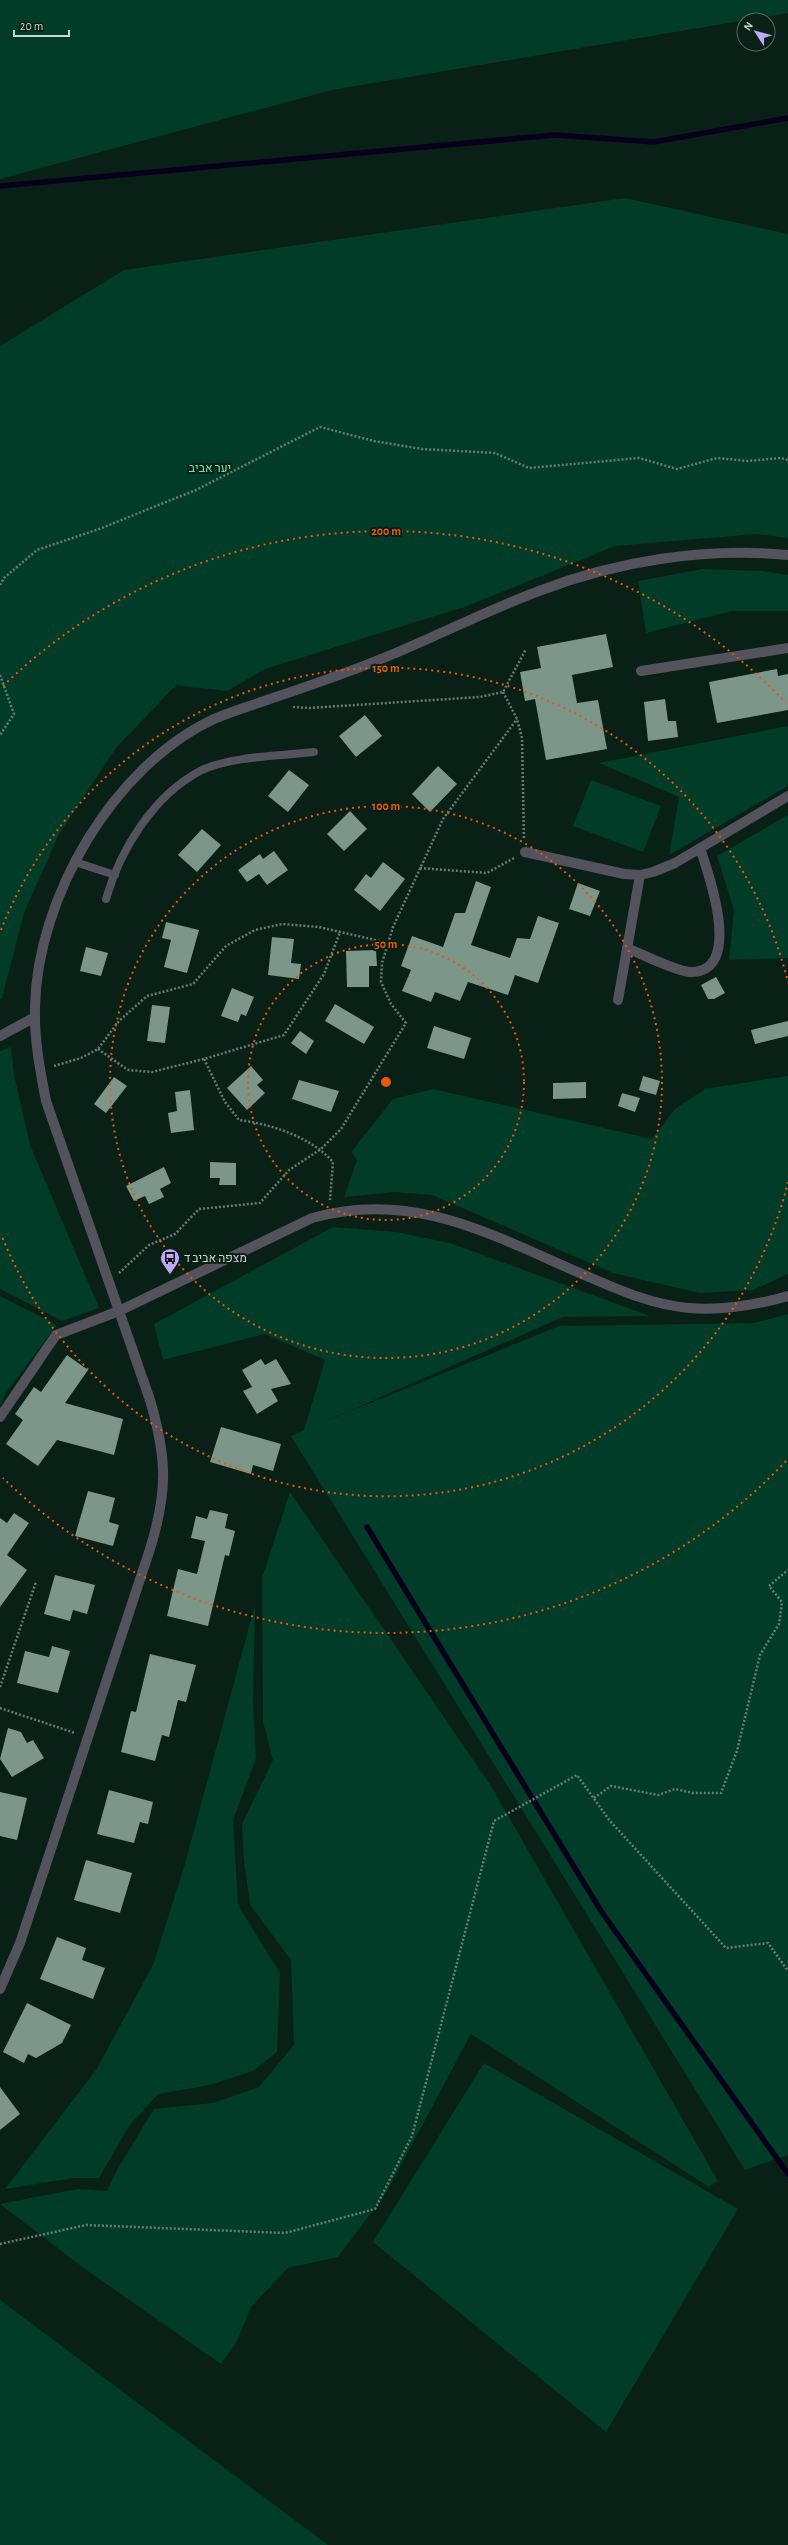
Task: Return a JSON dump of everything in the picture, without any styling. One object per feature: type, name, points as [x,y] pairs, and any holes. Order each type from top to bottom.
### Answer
[{"type":"street","points":[[0,1990],[20,1942],[152,1542],[163,1499],[164,1469],[161,1437],[46,1101],[40,1070],[35,1017],[38,969],[47,930],[60,892],[75,862],[98,821],[127,786],[150,763],[183,738],[213,719],[382,659],[538,591],[615,567],[698,556],[742,554],[788,555]]},
{"type":"street","points":[[641,671],[788,648]]},
{"type":"street","points":[[524,852],[624,874],[640,875],[653,872],[675,863],[788,796]]},
{"type":"street","points":[[627,948],[689,972],[705,970],[715,960],[718,944],[719,919],[714,890],[700,848]]},
{"type":"street","points":[[618,1000],[640,875]]},
{"type":"street","points":[[0,1036],[35,1017]]},
{"type":"street","points":[[0,1416],[56,1335],[119,1311],[284,1231],[329,1214],[366,1208],[394,1208],[448,1219],[474,1228],[613,1288],[668,1305],[717,1309],[767,1302],[788,1296]]},
{"type":"lane","points":[[106,899],[115,875],[147,816],[162,800],[200,771],[230,762],[314,752]]},
{"type":"lane","points":[[75,862],[115,875]]},
{"type":"path","points":[[0,585],[4,578],[37,550],[99,530],[196,490],[320,427],[374,441],[422,449],[496,453],[529,468],[639,458],[677,469],[717,458],[748,461],[782,458],[788,460]]},
{"type":"path","points":[[286,706],[309,708],[480,697],[503,692],[526,649]]},
{"type":"path","points":[[0,675],[14,714],[0,735]]},
{"type":"path","points":[[420,868],[487,873],[524,852],[522,738],[517,719],[503,692]]},
{"type":"path","points":[[109,1282],[149,1245],[175,1234],[200,1209],[260,1204],[289,1170],[321,1149],[341,1129],[406,1023],[391,1004],[381,982],[382,963],[393,927],[443,819],[517,719]]},
{"type":"path","points":[[40,1070],[81,1058],[98,1049],[119,1021],[147,996],[193,984],[226,946],[255,930],[282,924],[340,932],[388,943]]},
{"type":"path","points":[[98,1049],[128,1070],[152,1072],[204,1059],[284,1035],[324,974],[340,932]]},
{"type":"path","points":[[204,1059],[225,1102],[239,1120],[263,1123],[321,1149],[333,1162],[329,1214]]},
{"type":"path","points":[[594,1798],[611,1786],[658,1795],[676,1789],[693,1793],[721,1793],[737,1751],[760,1655],[778,1624],[782,1602],[769,1586],[788,1570]]},
{"type":"path","points":[[0,1687],[36,1582]]},
{"type":"path","points":[[0,1708],[88,1737]]},
{"type":"path","points":[[0,2244],[86,2225],[285,2233],[375,2209],[412,2136],[494,1821],[577,1775],[610,1821],[726,1948],[768,1943],[788,1971]]},
{"type":"green space","points":[[0,0],[788,0],[788,13],[776,15],[776,12],[736,12],[736,22],[332,90],[0,179]]},
{"type":"green space","name":"יער אביב","points":[[625,198],[788,234],[788,538],[757,534],[615,546],[467,606],[265,669],[227,691],[176,685],[116,748],[59,834],[24,913],[2,998],[0,999],[0,346],[124,270]]},
{"type":"green space","points":[[703,569],[762,571],[788,575],[788,611],[732,611],[646,633],[638,581]]},
{"type":"green space","points":[[788,726],[788,786],[669,855],[679,797],[599,763]]},
{"type":"green space","points":[[591,780],[661,806],[643,852],[573,826]]},
{"type":"green space","points":[[788,815],[788,958],[729,960],[734,910],[717,856]]},
{"type":"green space","points":[[11,1047],[14,1075],[30,1145],[99,1308],[62,1321],[0,1289],[0,1051]]},
{"type":"green space","points":[[788,1076],[788,1274],[753,1290],[700,1293],[613,1273],[432,1195],[394,1192],[344,1197],[357,1160],[351,1152],[393,1099],[433,1089],[652,1139],[675,1109],[705,1089]]},
{"type":"green space","points":[[333,1227],[396,1232],[450,1243],[650,1316],[563,1317],[324,1422],[559,1326],[754,1323],[788,1314],[788,2155],[745,2170],[291,1436],[304,1430],[325,1360],[265,1334],[163,1360],[154,1324]]},
{"type":"green space","points":[[0,1296],[57,1325],[6,1393],[0,1406]]},
{"type":"green space","points":[[290,1492],[491,1786],[718,2181],[709,2187],[471,2034],[386,2193],[338,2257],[288,2268],[251,2307],[236,2343],[221,2364],[85,2269],[0,2204],[77,2189],[107,2191],[118,2168],[154,2109],[213,2103],[259,2087],[294,2045],[291,1960],[250,1905],[244,1860],[242,1824],[273,1760],[263,1722],[262,1578]]},
{"type":"green space","points":[[255,1605],[253,1704],[256,1758],[233,1820],[238,1905],[280,1973],[277,2052],[253,2071],[210,2085],[158,2094],[129,2126],[99,2178],[74,2178],[5,2189],[96,2070],[153,1965],[184,1867]]},
{"type":"green space","points":[[484,2063],[738,2209],[606,2432],[373,2242]]},
{"type":"green space","points":[[0,2300],[328,2545],[0,2545]]},
{"type":"building","points":[[606,634],[613,667],[572,675],[577,703],[598,700],[607,749],[546,760],[535,699],[525,701],[520,672],[541,668],[537,647]]},
{"type":"building","points":[[777,669],[778,676],[788,674],[788,710],[717,723],[709,682]]},
{"type":"building","points":[[665,699],[668,721],[676,721],[678,737],[648,741],[644,702]]},
{"type":"building","points":[[365,715],[382,736],[356,757],[339,736]]},
{"type":"building","points":[[438,766],[457,784],[430,812],[412,794]]},
{"type":"building","points":[[289,770],[309,785],[288,812],[268,796]]},
{"type":"building","points":[[350,811],[367,829],[344,851],[327,834]]},
{"type":"building","points":[[202,829],[221,845],[197,872],[178,855]]},
{"type":"building","points":[[274,851],[288,870],[267,885],[259,874],[247,882],[238,870],[260,854],[263,859]]},
{"type":"building","points":[[383,862],[405,879],[380,911],[354,890],[366,874],[371,878]]},
{"type":"building","points":[[476,881],[491,887],[471,945],[510,958],[517,938],[530,939],[538,916],[559,923],[538,983],[515,975],[508,995],[468,982],[460,1001],[435,992],[431,1002],[402,991],[411,970],[401,966],[412,936],[443,947],[455,913],[465,913]]},
{"type":"building","points":[[578,883],[600,891],[590,916],[569,909]]},
{"type":"building","points":[[166,922],[199,930],[187,973],[164,967],[171,940],[162,938]]},
{"type":"building","points":[[272,937],[294,939],[291,963],[301,964],[299,979],[268,975]]},
{"type":"building","points":[[86,947],[108,953],[101,976],[80,971]]},
{"type":"building","points":[[376,950],[377,966],[369,966],[369,987],[347,987],[346,951]]},
{"type":"building","points":[[716,977],[725,993],[714,999],[708,999],[701,985]]},
{"type":"building","points":[[232,988],[254,997],[246,1016],[241,1014],[238,1022],[221,1016]]},
{"type":"building","points":[[335,1004],[374,1027],[364,1044],[325,1021]]},
{"type":"building","points":[[152,1005],[170,1007],[165,1043],[147,1041]]},
{"type":"building","points":[[788,1021],[788,1036],[755,1044],[751,1030]]},
{"type":"building","points":[[434,1026],[471,1038],[464,1059],[427,1048]]},
{"type":"building","points":[[300,1031],[314,1041],[306,1054],[291,1043]]},
{"type":"building","points":[[251,1066],[263,1080],[257,1085],[265,1093],[247,1110],[227,1088]]},
{"type":"building","points":[[643,1076],[660,1081],[656,1095],[639,1090]]},
{"type":"building","points":[[114,1077],[127,1086],[106,1113],[94,1104]]},
{"type":"building","points":[[299,1080],[339,1091],[331,1112],[292,1099]]},
{"type":"building","points":[[586,1082],[586,1098],[553,1099],[553,1083]]},
{"type":"building","points":[[190,1090],[194,1130],[171,1133],[168,1113],[177,1111],[175,1092]]},
{"type":"building","points":[[622,1093],[640,1098],[635,1112],[618,1106]]},
{"type":"building","points":[[210,1162],[236,1163],[236,1185],[219,1185],[220,1178],[210,1178]]},
{"type":"building","points":[[164,1167],[171,1183],[160,1189],[164,1197],[149,1204],[145,1196],[134,1201],[126,1186]]},
{"type":"building","points":[[67,1355],[88,1370],[65,1403],[123,1419],[114,1455],[57,1440],[38,1466],[6,1444],[23,1420],[15,1414],[34,1387],[41,1392]]},
{"type":"building","points":[[261,1359],[265,1365],[276,1359],[291,1384],[271,1389],[278,1401],[257,1414],[243,1391],[252,1387],[242,1370]]},
{"type":"building","points":[[221,1427],[281,1444],[273,1471],[253,1465],[251,1474],[210,1462]]},
{"type":"building","points":[[88,1491],[115,1498],[109,1522],[119,1525],[113,1546],[75,1536]]},
{"type":"building","points":[[210,1510],[228,1514],[225,1528],[235,1531],[229,1556],[225,1555],[208,1626],[167,1616],[178,1569],[197,1574],[205,1541],[191,1538],[196,1516],[207,1519]]},
{"type":"building","points":[[14,1513],[29,1523],[7,1555],[27,1570],[0,1607],[0,1518],[7,1523]]},
{"type":"building","points":[[55,1575],[95,1585],[87,1614],[73,1610],[70,1621],[44,1614]]},
{"type":"building","points":[[52,1646],[70,1651],[58,1693],[17,1683],[25,1651],[49,1657]]},
{"type":"building","points":[[150,1654],[196,1665],[186,1702],[178,1700],[169,1737],[162,1735],[155,1761],[121,1752],[131,1711],[136,1712]]},
{"type":"building","points":[[8,1728],[21,1732],[27,1743],[33,1740],[44,1758],[12,1777],[0,1759]]},
{"type":"building","points":[[109,1790],[153,1802],[148,1824],[140,1822],[134,1843],[97,1834]]},
{"type":"building","points":[[0,1792],[27,1798],[17,1840],[0,1836]]},
{"type":"building","points":[[86,1860],[132,1873],[120,1913],[74,1900]]},
{"type":"building","points":[[57,1937],[86,1948],[82,1960],[105,1968],[93,1999],[40,1979]]},
{"type":"building","points":[[27,2003],[71,2025],[62,2043],[36,2058],[28,2054],[24,2063],[3,2052]]},
{"type":"building","points":[[0,2087],[20,2114],[0,2130]]},
{"type":"waterway","points":[[0,186],[555,135],[654,142],[788,118]]},
{"type":"waterway","points":[[367,1527],[601,1911],[788,2174]]},
{"type":"place","name":"מצפה אביב ד","points":[[170,1275]]}]
